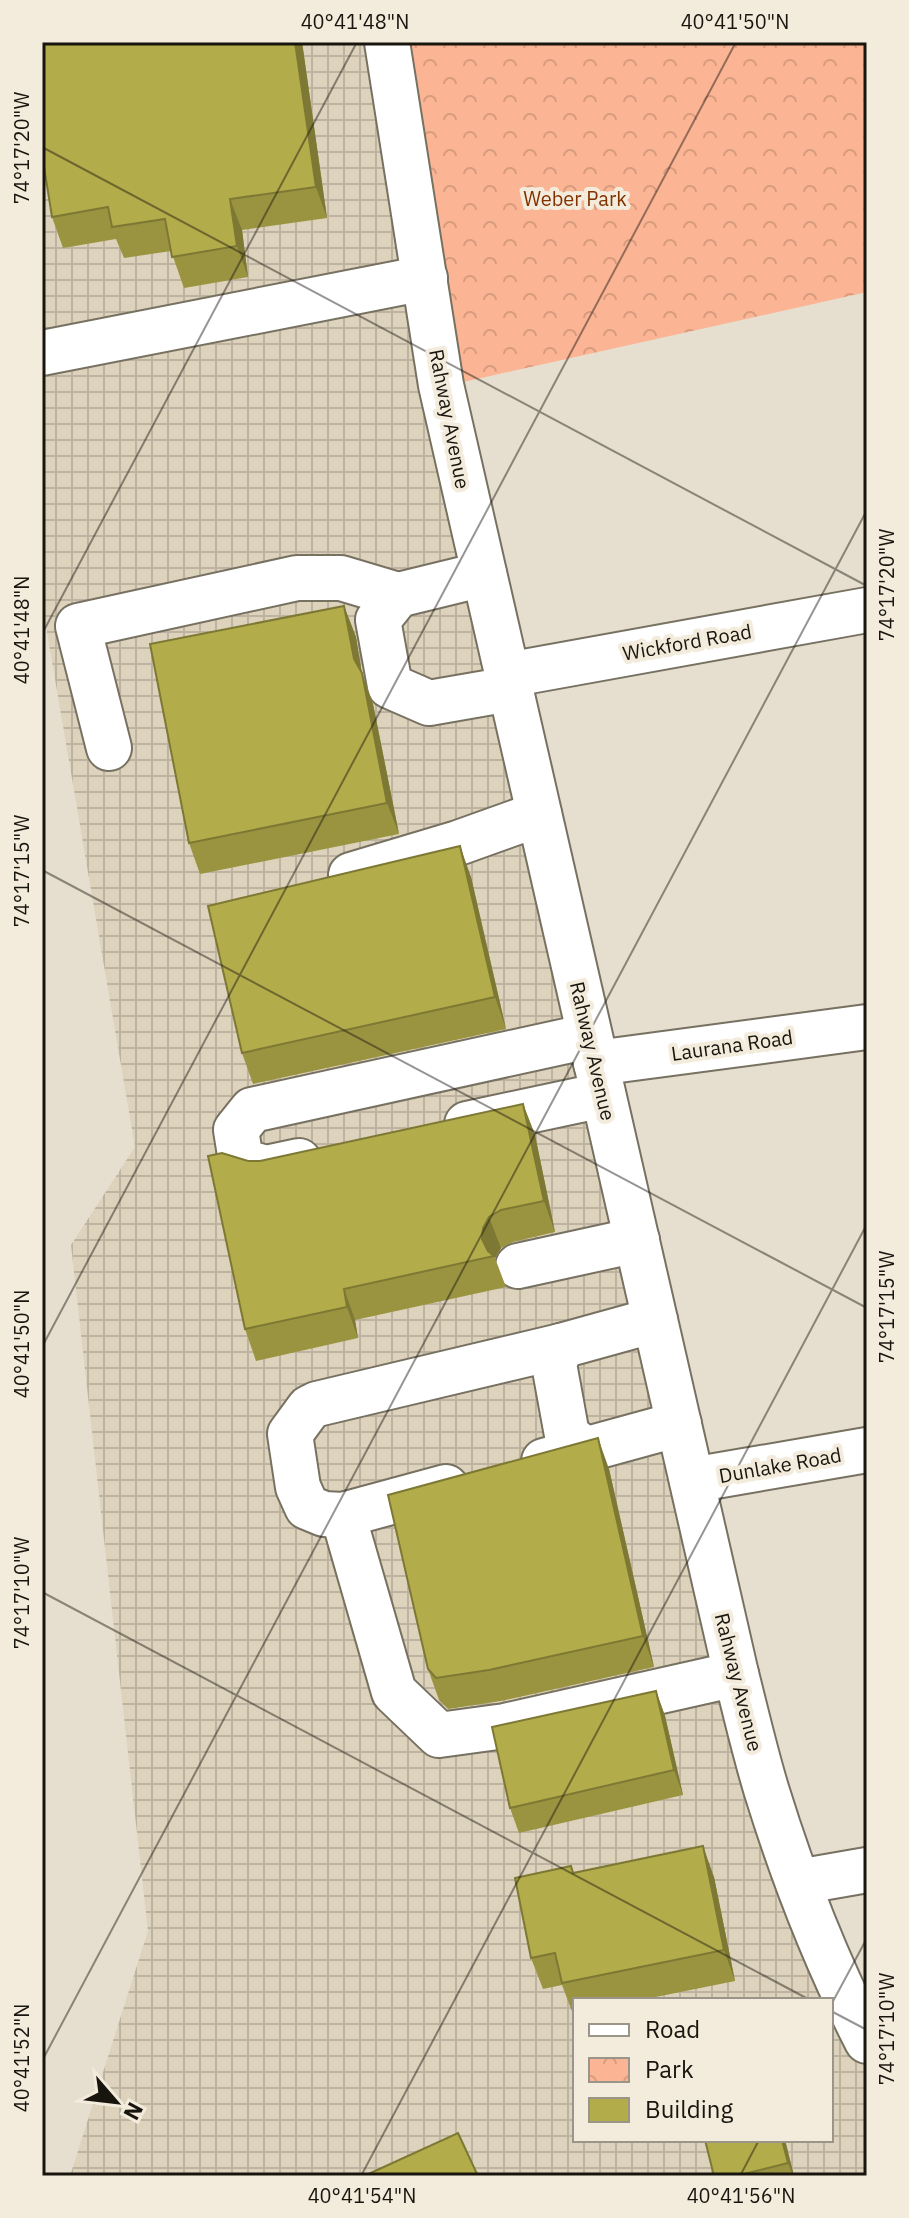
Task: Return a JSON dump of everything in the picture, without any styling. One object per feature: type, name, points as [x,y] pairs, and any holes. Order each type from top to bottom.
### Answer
[{"type":"street","name":"Rahway Avenue","points":[[387,42],[441,385],[736,1674],[767,1792],[798,1882],[845,1999],[867,2041]]},
{"type":"street","points":[[42,353],[425,278]]},
{"type":"street","points":[[109,748],[78,626],[297,578],[341,578],[388,607],[484,574]]},
{"type":"street","name":"Wickford Road","points":[[388,607],[390,686],[429,703],[508,682],[867,610]]},
{"type":"street","points":[[319,884],[458,843],[539,814]]},
{"type":"street","name":"Laurana Road","points":[[596,1064],[867,1027]]},
{"type":"street","points":[[428,1133],[596,1064]]},
{"type":"street","points":[[339,1152],[266,1168],[241,1161],[236,1130],[252,1110],[596,1064]]},
{"type":"street","points":[[518,1266],[637,1240]]},
{"type":"street","points":[[655,1320],[561,1346],[317,1404],[309,1408],[290,1434],[298,1487],[307,1507],[324,1514],[343,1515],[679,1424]]},
{"type":"street","points":[[561,1346],[554,1364],[567,1435],[585,1450]]},
{"type":"street","name":"Dunlake Road","points":[[692,1480],[867,1450]]},
{"type":"street","points":[[343,1515],[394,1692],[439,1735],[505,1726],[736,1674]]},
{"type":"street","points":[[798,1882],[867,1870]]},
{"type":"shaded area","points":[[42,42],[412,42],[441,387],[774,1843],[867,2009],[867,2176],[70,2176],[148,1931],[71,1245],[135,1147],[42,603]]},
{"type":"green space","name":"Weber Park","points":[[396,42],[867,42],[867,292],[441,387]]},
{"type":"building","points":[[42,42],[295,42],[316,187],[230,199],[237,246],[172,257],[165,219],[112,227],[108,207],[52,217],[42,154]]},
{"type":"building","points":[[344,606],[354,659],[362,673],[387,803],[189,843],[150,644]]},
{"type":"building","points":[[460,846],[495,997],[242,1053],[208,906]]},
{"type":"building","points":[[523,1104],[544,1201],[501,1210],[489,1217],[482,1239],[494,1256],[344,1289],[347,1307],[245,1329],[208,1156],[222,1153],[248,1161],[260,1161]]},
{"type":"building","points":[[598,1438],[643,1636],[489,1670],[436,1678],[428,1669],[388,1495]]},
{"type":"building","points":[[656,1691],[674,1770],[510,1808],[492,1727]]},
{"type":"building","points":[[703,1846],[724,1950],[562,1983],[555,1953],[531,1958],[515,1878],[571,1866],[573,1873]]},
{"type":"building","points":[[458,2133],[478,2176],[364,2176]]},
{"type":"building","points":[[706,2142],[783,2142],[788,2163],[736,2176],[714,2176]]}]
